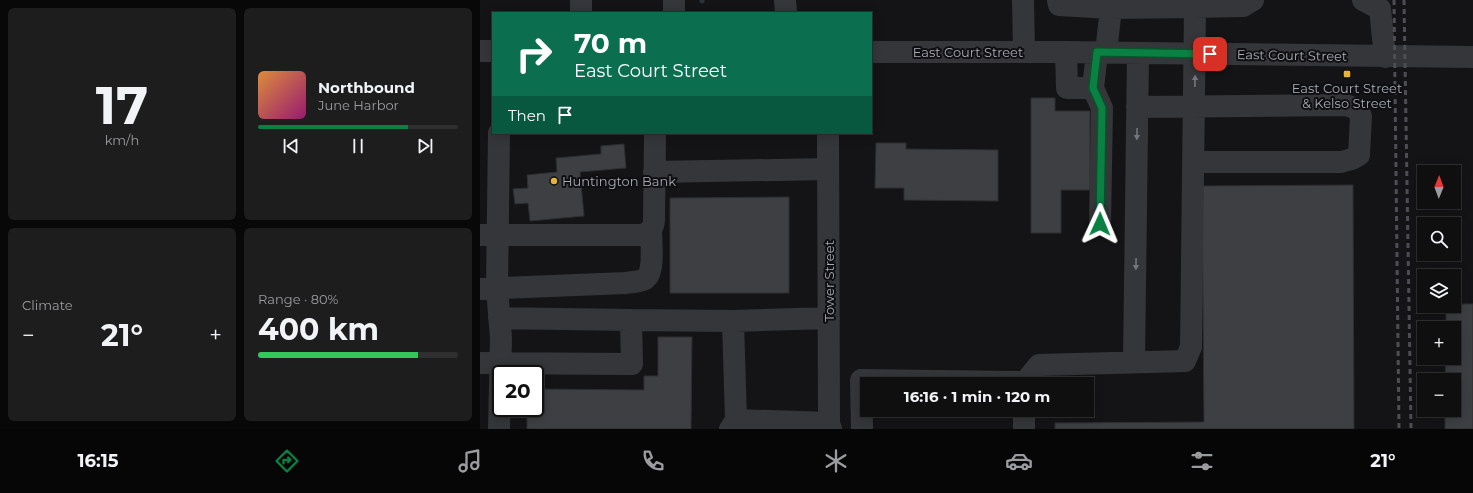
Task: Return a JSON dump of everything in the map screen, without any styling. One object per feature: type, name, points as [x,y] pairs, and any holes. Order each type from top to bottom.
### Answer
[{"type":"street","points":[[581,0],[581,12]]},
{"type":"street","points":[[674,0],[674,12]]},
{"type":"street","points":[[785,0],[786,12]]},
{"type":"street","points":[[1023,0],[1024,52]]},
{"type":"street","points":[[1058,0],[1059,5],[1111,8],[1243,6],[1253,0]]},
{"type":"street","points":[[1363,0],[1380,9],[1385,57]]},
{"type":"street","points":[[1030,377],[1039,365],[1185,361],[1191,347],[1195,7]]},
{"type":"street","points":[[1100,224],[1102,108],[1093,88],[1111,8]]},
{"type":"street","points":[[480,51],[492,51]]},
{"type":"street","name":"East Court Street","points":[[872,52],[1102,52],[1473,57]]},
{"type":"street","points":[[1066,52],[1067,88],[1093,88]]},
{"type":"street","points":[[1134,362],[1138,53]]},
{"type":"street","points":[[1137,107],[1194,108],[1346,105],[1357,108],[1361,116],[1359,155],[1352,159],[1341,162],[1194,162]]},
{"type":"street","points":[[499,134],[489,235],[488,288],[499,318],[501,338],[490,363],[499,429]]},
{"type":"street","points":[[488,288],[626,283],[644,280],[650,274],[652,264],[651,230],[654,220],[655,134]]},
{"type":"street","name":"Tower Street","points":[[828,134],[830,426]]},
{"type":"street","points":[[654,172],[828,168]]},
{"type":"street","points":[[489,235],[642,235],[651,230]]},
{"type":"street","points":[[499,318],[733,321],[829,318]]},
{"type":"street","points":[[490,363],[632,364],[631,320]]},
{"type":"street","points":[[733,321],[733,425],[830,426]]},
{"type":"street","points":[[862,417],[862,429]]},
{"type":"street","points":[[1024,417],[1024,429]]},
{"type":"building","points":[[1031,98],[1055,98],[1055,111],[1090,111],[1090,190],[1061,190],[1061,233],[1031,233]]},
{"type":"building","points":[[876,143],[906,143],[906,149],[998,150],[998,201],[904,200],[904,188],[875,188]]},
{"type":"building","name":"Huntington Bank","points":[[624,144],[626,168],[580,172],[584,216],[530,221],[528,203],[515,204],[513,189],[528,188],[527,175],[557,172],[556,158],[601,154],[601,146]]},
{"type":"building","points":[[1353,185],[1354,429],[1055,429],[1055,423],[1204,422],[1202,186]]},
{"type":"building","points":[[789,197],[789,293],[670,293],[670,198]]},
{"type":"building","points":[[1461,304],[1473,304],[1473,429],[1445,429],[1445,417],[1461,417],[1461,373],[1445,373],[1446,365],[1461,365],[1461,321],[1446,321],[1446,313],[1461,313]]},
{"type":"building","points":[[658,337],[692,337],[691,429],[527,429],[527,417],[544,417],[544,389],[644,390],[644,376],[658,376]]},
{"type":"railway","points":[[1394,0],[1399,429]]},
{"type":"railway","points":[[1404,0],[1411,429]]},
{"type":"place","name":"East Court Street & Kelso Street","points":[[1347,74]]},
{"type":"place","name":"Huntington Bank","points":[[554,181]]},
{"type":"route","points":[[1100,224],[1102,108],[1093,88],[1097,52],[1210,54]]}]
